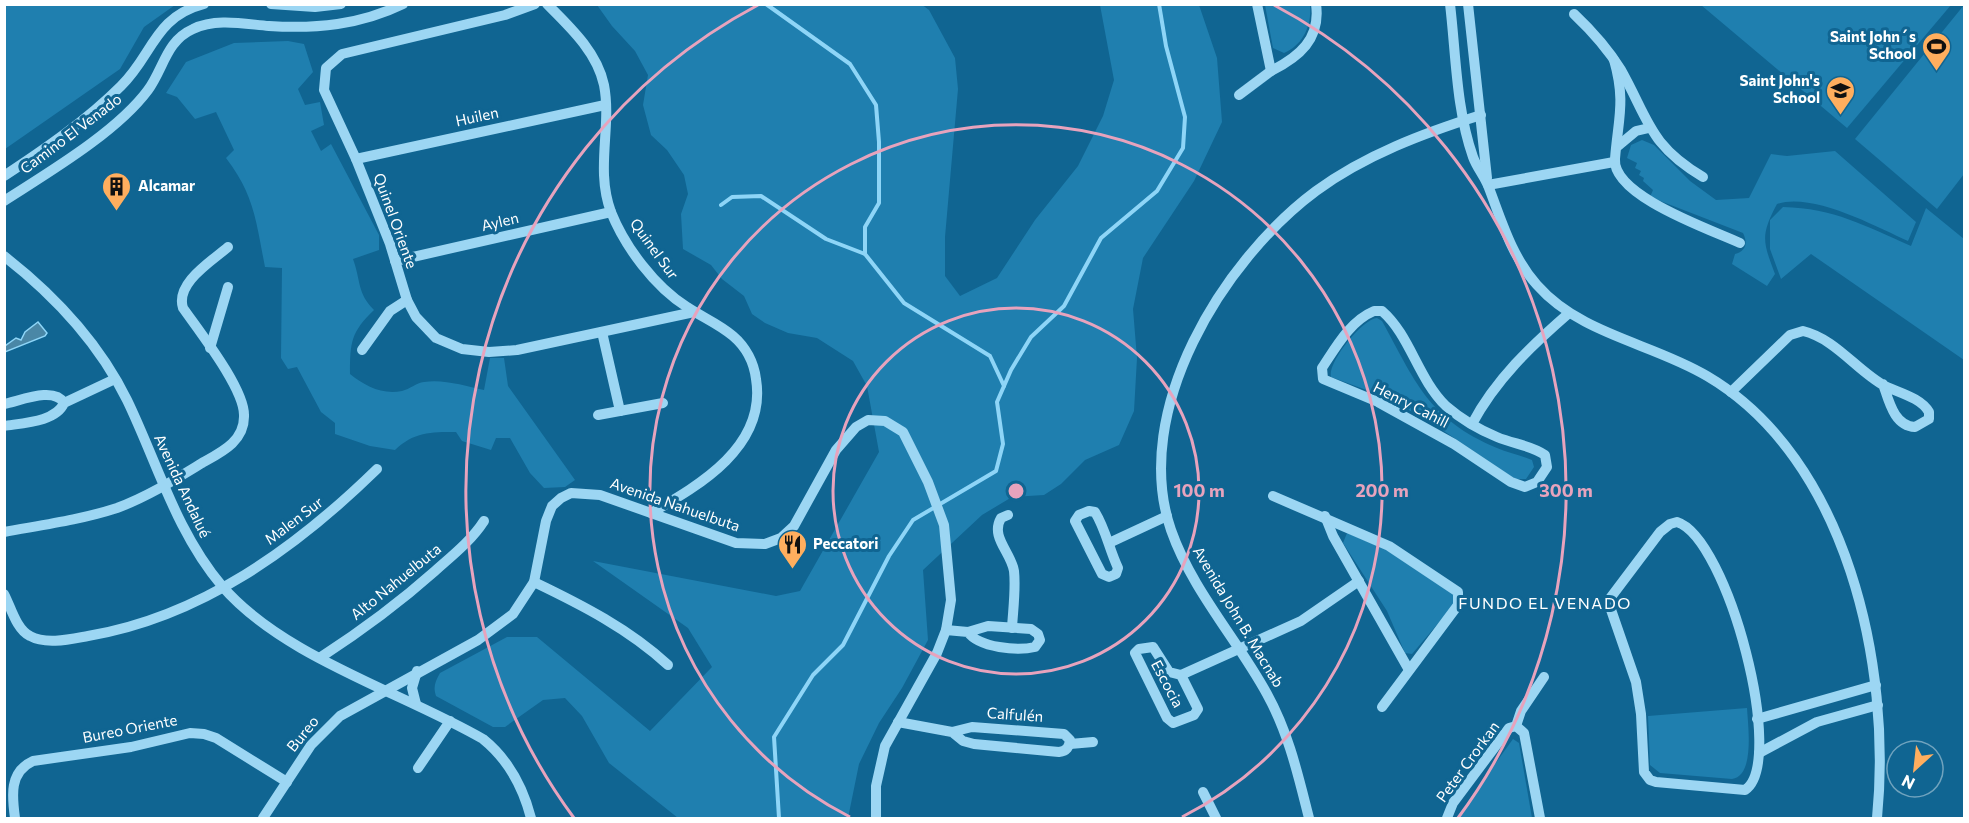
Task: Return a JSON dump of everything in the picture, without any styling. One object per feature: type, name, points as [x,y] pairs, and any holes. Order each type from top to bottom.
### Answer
[{"type":"street","name":"Camino El Venado","points":[[4,176],[51,143],[114,93],[130,75],[154,37],[169,21],[189,9],[204,4]]},
{"type":"street","points":[[271,4],[315,7],[340,4]]},
{"type":"street","name":"Camino El Venado","points":[[4,201],[73,155],[132,108],[150,88],[170,48],[192,29],[225,23],[288,27],[335,25],[366,19],[389,7],[403,4]]},
{"type":"street","name":"Quinel Oriente","points":[[535,4],[505,15],[336,57],[323,75],[324,90],[356,159],[395,261],[407,300],[422,325],[436,338],[453,346],[475,351],[517,350],[694,312]]},
{"type":"street","name":"Quinel Sur","points":[[547,4],[568,25],[596,64],[604,85],[604,172],[611,212],[631,247],[669,294],[733,336],[747,353],[757,386],[755,410],[743,440],[722,466],[651,513]]},
{"type":"street","points":[[1257,4],[1271,71]]},
{"type":"street","points":[[1239,95],[1306,48],[1314,32],[1316,4]]},
{"type":"street","points":[[1450,4],[1463,121],[1473,159],[1488,185],[1499,219],[1521,264],[1537,286],[1569,313],[1596,328],[1670,357],[1707,375],[1731,392],[1761,419],[1786,449],[1826,512],[1856,587],[1868,631],[1876,685],[1881,754],[1877,819]]},
{"type":"street","points":[[1468,4],[1488,185]]},
{"type":"street","points":[[1574,14],[1596,35],[1614,60],[1649,128],[1679,161],[1703,177]]},
{"type":"street","points":[[1614,60],[1621,97],[1618,146],[1614,162],[1626,181],[1650,203],[1740,243]]},
{"type":"street","name":"Huilen","points":[[356,159],[605,105]]},
{"type":"street","name":"Avenida John B. Macnab","points":[[1310,819],[1287,736],[1267,694],[1201,589],[1179,547],[1167,516],[1161,457],[1164,429],[1172,397],[1200,332],[1237,270],[1281,221],[1335,178],[1374,157],[1481,115]]},
{"type":"street","points":[[1618,146],[1636,131],[1649,128]]},
{"type":"street","points":[[1488,185],[1614,162]]},
{"type":"street","name":"Aylen","points":[[395,261],[611,212]]},
{"type":"street","points":[[4,532],[95,514],[133,501],[164,486],[229,447],[242,430],[245,417],[243,404],[183,308],[182,295],[191,280],[228,247]]},
{"type":"street","name":"Avenida Andalué","points":[[4,256],[66,312],[94,347],[115,379],[193,544],[223,587],[272,628],[321,657],[483,739],[498,752],[515,775],[531,819]]},
{"type":"street","points":[[210,348],[228,288]]},
{"type":"street","points":[[362,350],[390,311],[407,300]]},
{"type":"street","name":"Henry Cahill","points":[[1382,311],[1392,319],[1425,380],[1445,405],[1472,424],[1497,437],[1545,455],[1547,467],[1537,482],[1525,487],[1511,482],[1454,444],[1378,402],[1328,383],[1321,374],[1322,368],[1338,342],[1363,316],[1382,311]]},
{"type":"street","name":"Henry Cahill","points":[[1472,424],[1484,402],[1522,356],[1569,313]]},
{"type":"street","points":[[1731,392],[1790,335],[1803,331],[1836,348],[1882,384],[1926,407],[1930,415],[1927,421],[1913,427],[1902,422],[1892,409],[1882,384]]},
{"type":"street","points":[[602,332],[620,411]]},
{"type":"street","points":[[4,426],[48,417],[60,410],[64,403],[115,379]]},
{"type":"street","points":[[4,404],[50,395],[59,397],[64,403]]},
{"type":"street","points":[[598,415],[663,403]]},
{"type":"street","name":"Avenida Nahuelbuta","points":[[385,689],[478,640],[505,622],[521,606],[534,582],[546,521],[552,507],[561,498],[576,492],[591,493],[742,544],[772,542],[794,526],[844,439],[856,427],[868,420],[885,421],[903,432],[934,498],[944,525],[951,585],[946,630],[937,653],[885,746],[878,772],[876,819]]},
{"type":"street","name":"Malen Sur","points":[[4,594],[20,627],[32,638],[58,640],[127,628],[168,614],[223,587],[309,530],[377,469]]},
{"type":"street","points":[[1273,496],[1325,516],[1389,546],[1458,592],[1458,604],[1382,707]]},
{"type":"street","points":[[1089,511],[1095,512],[1109,543],[1118,570],[1116,574],[1107,578],[1102,574],[1076,524],[1077,516],[1089,511]]},
{"type":"street","points":[[1008,515],[1001,518],[997,528],[998,537],[1014,571],[1012,628]]},
{"type":"street","points":[[1109,543],[1167,516]]},
{"type":"street","points":[[1325,516],[1333,536],[1409,670]]},
{"type":"street","name":"Alto Nahuelbuta","points":[[321,657],[415,589],[465,545],[484,521]]},
{"type":"street","points":[[1670,524],[1682,524],[1697,537],[1725,585],[1744,642],[1757,719],[1759,753],[1756,779],[1750,787],[1739,791],[1656,782],[1650,780],[1644,772],[1641,714],[1636,682],[1608,601],[1660,532],[1670,524]]},
{"type":"street","name":"Escocia","points":[[1181,675],[1198,709],[1194,715],[1173,723],[1167,718],[1136,658],[1137,651],[1148,646],[1153,647],[1169,672],[1181,675],[1307,617],[1359,581]]},
{"type":"street","points":[[534,582],[604,618],[643,643],[668,665]]},
{"type":"street","points":[[946,630],[969,632],[980,627],[1012,628],[1035,631],[1040,637],[1038,645],[1024,648],[982,643],[969,632]]},
{"type":"street","points":[[416,704],[412,688],[417,671]]},
{"type":"street","name":"Peter Crorkan","points":[[1516,726],[1525,705],[1544,677]]},
{"type":"street","points":[[1757,719],[1876,685]]},
{"type":"street","name":"Bureo","points":[[263,819],[310,745],[329,725],[351,708],[385,689]]},
{"type":"street","points":[[1759,753],[1817,722],[1878,705]]},
{"type":"street","points":[[418,768],[450,721]]},
{"type":"street","name":"Calfulén","points":[[898,722],[952,732],[972,727],[1064,734],[1070,740],[1070,744],[1066,750],[1059,752],[974,744],[963,741],[952,732]]},
{"type":"street","name":"Peter Crorkan","points":[[1447,819],[1453,803],[1509,728],[1516,726]]},
{"type":"street","name":"Peter Crorkan","points":[[1516,726],[1524,733],[1540,819]]},
{"type":"street","name":"Bureo Oriente","points":[[15,819],[14,781],[19,770],[33,761],[131,747],[190,733],[216,738],[287,782]]},
{"type":"street","name":"Calfulén","points":[[1070,744],[1093,742]]},
{"type":"street","points":[[1203,792],[1216,819]]},
{"type":"shaded area","points":[[5,4],[175,5],[144,27],[120,69],[5,149]]},
{"type":"shaded area","points":[[921,4],[929,10],[955,58],[958,89],[945,237],[945,276],[960,296],[997,278],[1035,220],[1078,166],[1103,116],[1114,80],[1100,5],[1199,5],[1217,58],[1222,122],[1194,181],[1143,258],[1133,309],[1137,358],[1134,411],[1119,445],[1085,460],[1061,484],[1044,495],[1012,497],[982,515],[923,570],[928,640],[902,688],[879,723],[859,764],[848,818],[678,818],[609,763],[582,716],[565,698],[543,700],[505,727],[493,727],[436,696],[435,684],[440,673],[507,637],[537,637],[650,731],[712,667],[688,628],[593,561],[776,596],[800,591],[879,452],[867,386],[853,361],[817,338],[788,333],[765,323],[752,314],[744,296],[722,279],[711,265],[683,249],[681,214],[688,194],[684,175],[667,150],[651,135],[643,105],[648,75],[635,51],[612,26],[597,5]]},
{"type":"shaded area","points":[[1701,4],[1951,5],[1847,128]]},
{"type":"shaded area","points":[[1265,5],[1310,5],[1305,34],[1296,45],[1284,53],[1273,48]]},
{"type":"shaded area","name":"Saint John´s School","points":[[1964,5],[1964,174],[1937,209],[1855,139]]},
{"type":"shaded area","points":[[288,41],[304,44],[313,72],[298,89],[305,105],[320,102],[324,125],[311,131],[321,151],[331,144],[379,235],[379,250],[353,259],[362,292],[374,310],[356,331],[353,338],[350,374],[368,386],[388,392],[402,391],[432,381],[484,390],[490,358],[504,358],[508,386],[575,480],[565,487],[544,488],[530,473],[510,438],[496,438],[491,450],[462,441],[456,432],[430,433],[416,436],[395,450],[370,446],[335,434],[335,423],[321,412],[297,367],[288,369],[281,358],[282,268],[265,267],[249,197],[226,158],[234,150],[216,112],[195,119],[177,97],[166,93],[186,62],[234,43]]},
{"type":"shaded area","points":[[1642,140],[1654,145],[1690,181],[1716,200],[1749,198],[1771,154],[1787,156],[1835,151],[1916,222],[1908,241],[1825,206],[1791,202],[1777,204],[1768,224],[1765,239],[1775,274],[1767,286],[1732,264],[1735,254],[1742,251],[1745,246],[1743,233],[1650,197],[1653,190],[1639,175],[1641,171],[1635,168],[1637,163],[1627,158],[1631,145]]},
{"type":"shaded area","points":[[1783,207],[1818,211],[1849,219],[1911,246],[1926,208],[1964,239],[1964,360],[1811,254],[1781,279],[1770,249],[1770,220]]},
{"type":"shaded area","points":[[1377,318],[1382,321],[1415,380],[1439,411],[1474,437],[1501,450],[1532,460],[1534,467],[1526,479],[1515,479],[1426,419],[1380,395],[1331,377],[1334,362],[1347,343],[1363,326]]},
{"type":"shaded area","points":[[38,322],[47,333],[45,336],[5,352],[5,346],[16,338],[21,340],[25,332]]},
{"type":"shaded area","points":[[1347,533],[1385,549],[1453,594],[1455,601],[1452,607],[1412,654],[1405,653],[1387,611],[1343,543]]},
{"type":"shaded area","points":[[1747,708],[1749,738],[1747,760],[1739,776],[1732,779],[1660,773],[1650,765],[1648,716]]},
{"type":"shaded area","points":[[1513,739],[1519,743],[1532,818],[1456,818]]},
{"type":"waterway","points":[[766,4],[850,64],[876,105],[879,142],[879,203],[865,227],[865,254],[904,303],[990,356],[1004,386]]},
{"type":"waterway","points":[[779,818],[774,737],[813,675],[843,645],[889,556],[913,520],[996,471],[1003,444],[997,402],[1011,370],[1031,337],[1064,306],[1101,238],[1157,191],[1183,148],[1185,117],[1166,46],[1159,4]]},
{"type":"waterway","points":[[721,205],[732,197],[761,196],[826,239],[865,254]]},
{"type":"place","name":"Saint John´s School","points":[[1937,72]]},
{"type":"place","name":"Saint John's School","points":[[1841,116]]},
{"type":"place","name":"Alcamar","points":[[117,212]]},
{"type":"place","name":"Peccatori","points":[[792,570]]},
{"type":"district","name":"FUNDO EL VENADO","points":[[1545,603]]}]
